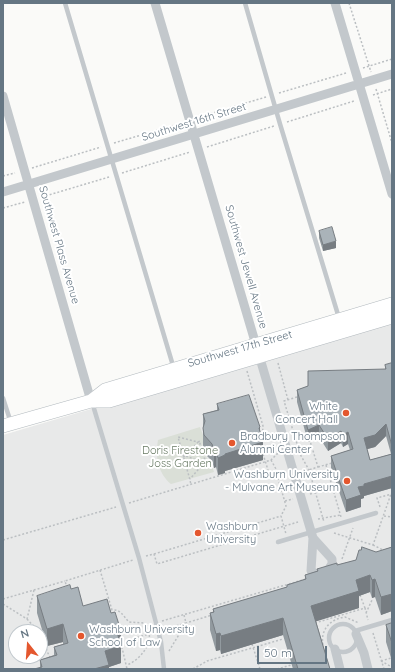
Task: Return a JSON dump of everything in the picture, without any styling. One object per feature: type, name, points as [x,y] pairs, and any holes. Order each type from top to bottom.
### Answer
[{"type":"main road","name":"Southwest 17th Street","points":[[7,425],[91,401],[109,402],[340,320],[392,304]]},
{"type":"main road","name":"Southwest 17th Street","points":[[91,401],[105,390],[174,369],[392,317]]},
{"type":"street","name":"Southwest Jewell Avenue","points":[[155,3],[312,535]]},
{"type":"street","points":[[335,3],[392,194]]},
{"type":"street","name":"Southwest 16th Street","points":[[3,192],[392,74]]},
{"type":"street","name":"Southwest Plass Avenue","points":[[3,96],[91,401]]},
{"type":"street","points":[[356,633],[364,653],[368,669]]},
{"type":"street","points":[[333,647],[340,669]]},
{"type":"lane","points":[[65,3],[174,369]]},
{"type":"lane","points":[[245,3],[340,320]]},
{"type":"lane","points":[[3,398],[7,425]]},
{"type":"lane","points":[[91,401],[124,504],[139,558],[161,642],[164,669]]},
{"type":"lane","points":[[278,542],[312,535],[325,528],[378,514]]},
{"type":"lane","points":[[356,633],[392,620]]},
{"type":"lane","points":[[344,624],[351,626],[356,633],[355,644],[352,649],[340,651],[333,647],[329,639],[334,627],[344,624]]},
{"type":"path","points":[[3,176],[392,59]]},
{"type":"path","points":[[277,361],[288,400]]},
{"type":"path","points":[[247,369],[264,426],[262,441]]},
{"type":"path","points":[[301,396],[284,401],[298,448],[297,453],[300,454],[309,470],[325,528]]},
{"type":"path","points":[[190,480],[206,460],[200,451],[200,441],[198,442],[178,437],[191,485]]},
{"type":"path","points":[[310,441],[318,467]]},
{"type":"path","points":[[183,457],[186,456],[198,442]]},
{"type":"path","points":[[261,448],[268,470]]},
{"type":"path","points":[[3,540],[191,485],[271,460],[278,453],[283,453]]},
{"type":"path","points":[[186,456],[204,463]]},
{"type":"path","points":[[271,460],[276,469]]},
{"type":"path","points":[[300,473],[332,463]]},
{"type":"path","points":[[326,465],[343,523]]},
{"type":"path","points":[[278,478],[286,506],[281,516],[287,535]]},
{"type":"path","points":[[307,495],[333,487]]},
{"type":"path","points":[[377,498],[392,494]]},
{"type":"path","points":[[373,545],[392,494]]},
{"type":"path","points":[[285,501],[295,498]]},
{"type":"path","points":[[378,514],[392,517]]},
{"type":"path","points":[[314,519],[341,515]]},
{"type":"path","points":[[3,599],[281,516]]},
{"type":"path","points":[[154,554],[157,564],[301,521]]},
{"type":"path","points":[[342,559],[355,522]]},
{"type":"path","points":[[350,538],[373,545],[383,550],[388,549]]},
{"type":"path","points":[[100,570],[112,610],[119,611],[129,622],[142,622],[147,626],[150,634],[149,645],[136,660],[127,665]]},
{"type":"path","points":[[161,622],[308,577]]},
{"type":"path","points":[[65,581],[67,588]]},
{"type":"path","points":[[27,619],[34,590]]},
{"type":"path","points":[[360,593],[369,621]]},
{"type":"path","points":[[366,613],[372,600]]},
{"type":"path","points":[[3,604],[27,619],[31,624]]},
{"type":"path","points":[[314,624],[365,608]]},
{"type":"path","points":[[164,629],[215,614]]},
{"type":"path","points":[[169,653],[186,623],[184,615]]},
{"type":"path","points":[[323,645],[322,634],[324,629],[336,619],[345,617],[362,624]]},
{"type":"path","points":[[127,669],[119,634],[150,625]]},
{"type":"path","points":[[372,632],[384,669]]},
{"type":"path","points":[[121,643],[153,633]]},
{"type":"path","points":[[319,638],[321,646],[333,647]]},
{"type":"path","points":[[193,669],[207,661],[283,639]]},
{"type":"path","points":[[251,641],[260,669]]},
{"type":"path","points":[[48,652],[51,662]]},
{"type":"path","points":[[381,661],[391,658]]},
{"type":"path","points":[[381,661],[392,667]]},
{"type":"path","points":[[277,669],[291,665]]},
{"type":"shaded area","name":"Washburn University","points":[[392,320],[392,669],[3,669],[3,435]]},
{"type":"green space","name":"Doris Firestone Joss Garden","points":[[200,427],[204,438],[202,447],[203,452],[211,463],[214,472],[171,484],[163,475],[158,464],[158,440]]},
{"type":"building","points":[[332,227],[336,241],[323,245],[319,231]]},
{"type":"building","points":[[392,363],[392,446],[386,424],[375,435],[364,438],[370,460],[392,454],[392,476],[358,487],[361,495],[346,500],[331,456],[353,449],[348,432],[343,435],[341,431],[328,439],[319,425],[308,430],[297,390],[308,386],[308,371],[386,369],[385,365]]},
{"type":"building","name":"Bradbury Thompson Alumni Center","points":[[249,395],[260,427],[263,442],[225,454],[218,458],[216,450],[214,451],[212,444],[204,435],[203,428],[205,421],[203,414],[219,410],[217,404]]},
{"type":"building","points":[[362,547],[376,552],[392,547],[392,594],[381,597],[375,579],[372,580],[370,575],[356,580],[359,591],[311,606],[330,669],[298,669],[283,618],[221,636],[220,633],[216,634],[210,613],[214,612],[213,609],[287,587],[287,585],[306,579],[305,575],[318,571],[317,569],[337,563],[337,565],[356,560],[359,550],[361,550]]},
{"type":"building","name":"Washburn University School of Law","points":[[70,585],[71,589],[78,587],[83,606],[107,599],[111,613],[115,612],[121,631],[117,632],[121,646],[105,651],[109,665],[94,669],[34,669],[42,667],[41,664],[48,664],[48,658],[57,655],[54,647],[68,643],[63,624],[48,629],[48,624],[45,624],[37,596]]},
{"type":"building","points":[[392,623],[392,643],[386,625]]},
{"type":"place","name":"White Concert Hall","points":[[346,413]]},
{"type":"place","name":"Bradbury Thompson Alumni Center","points":[[232,443]]},
{"type":"place","name":"Washburn University - Mulvane Art Museum","points":[[347,481]]},
{"type":"place","name":"Washburn University","points":[[198,533]]},
{"type":"place","name":"Washburn University School of Law","points":[[81,636]]}]
